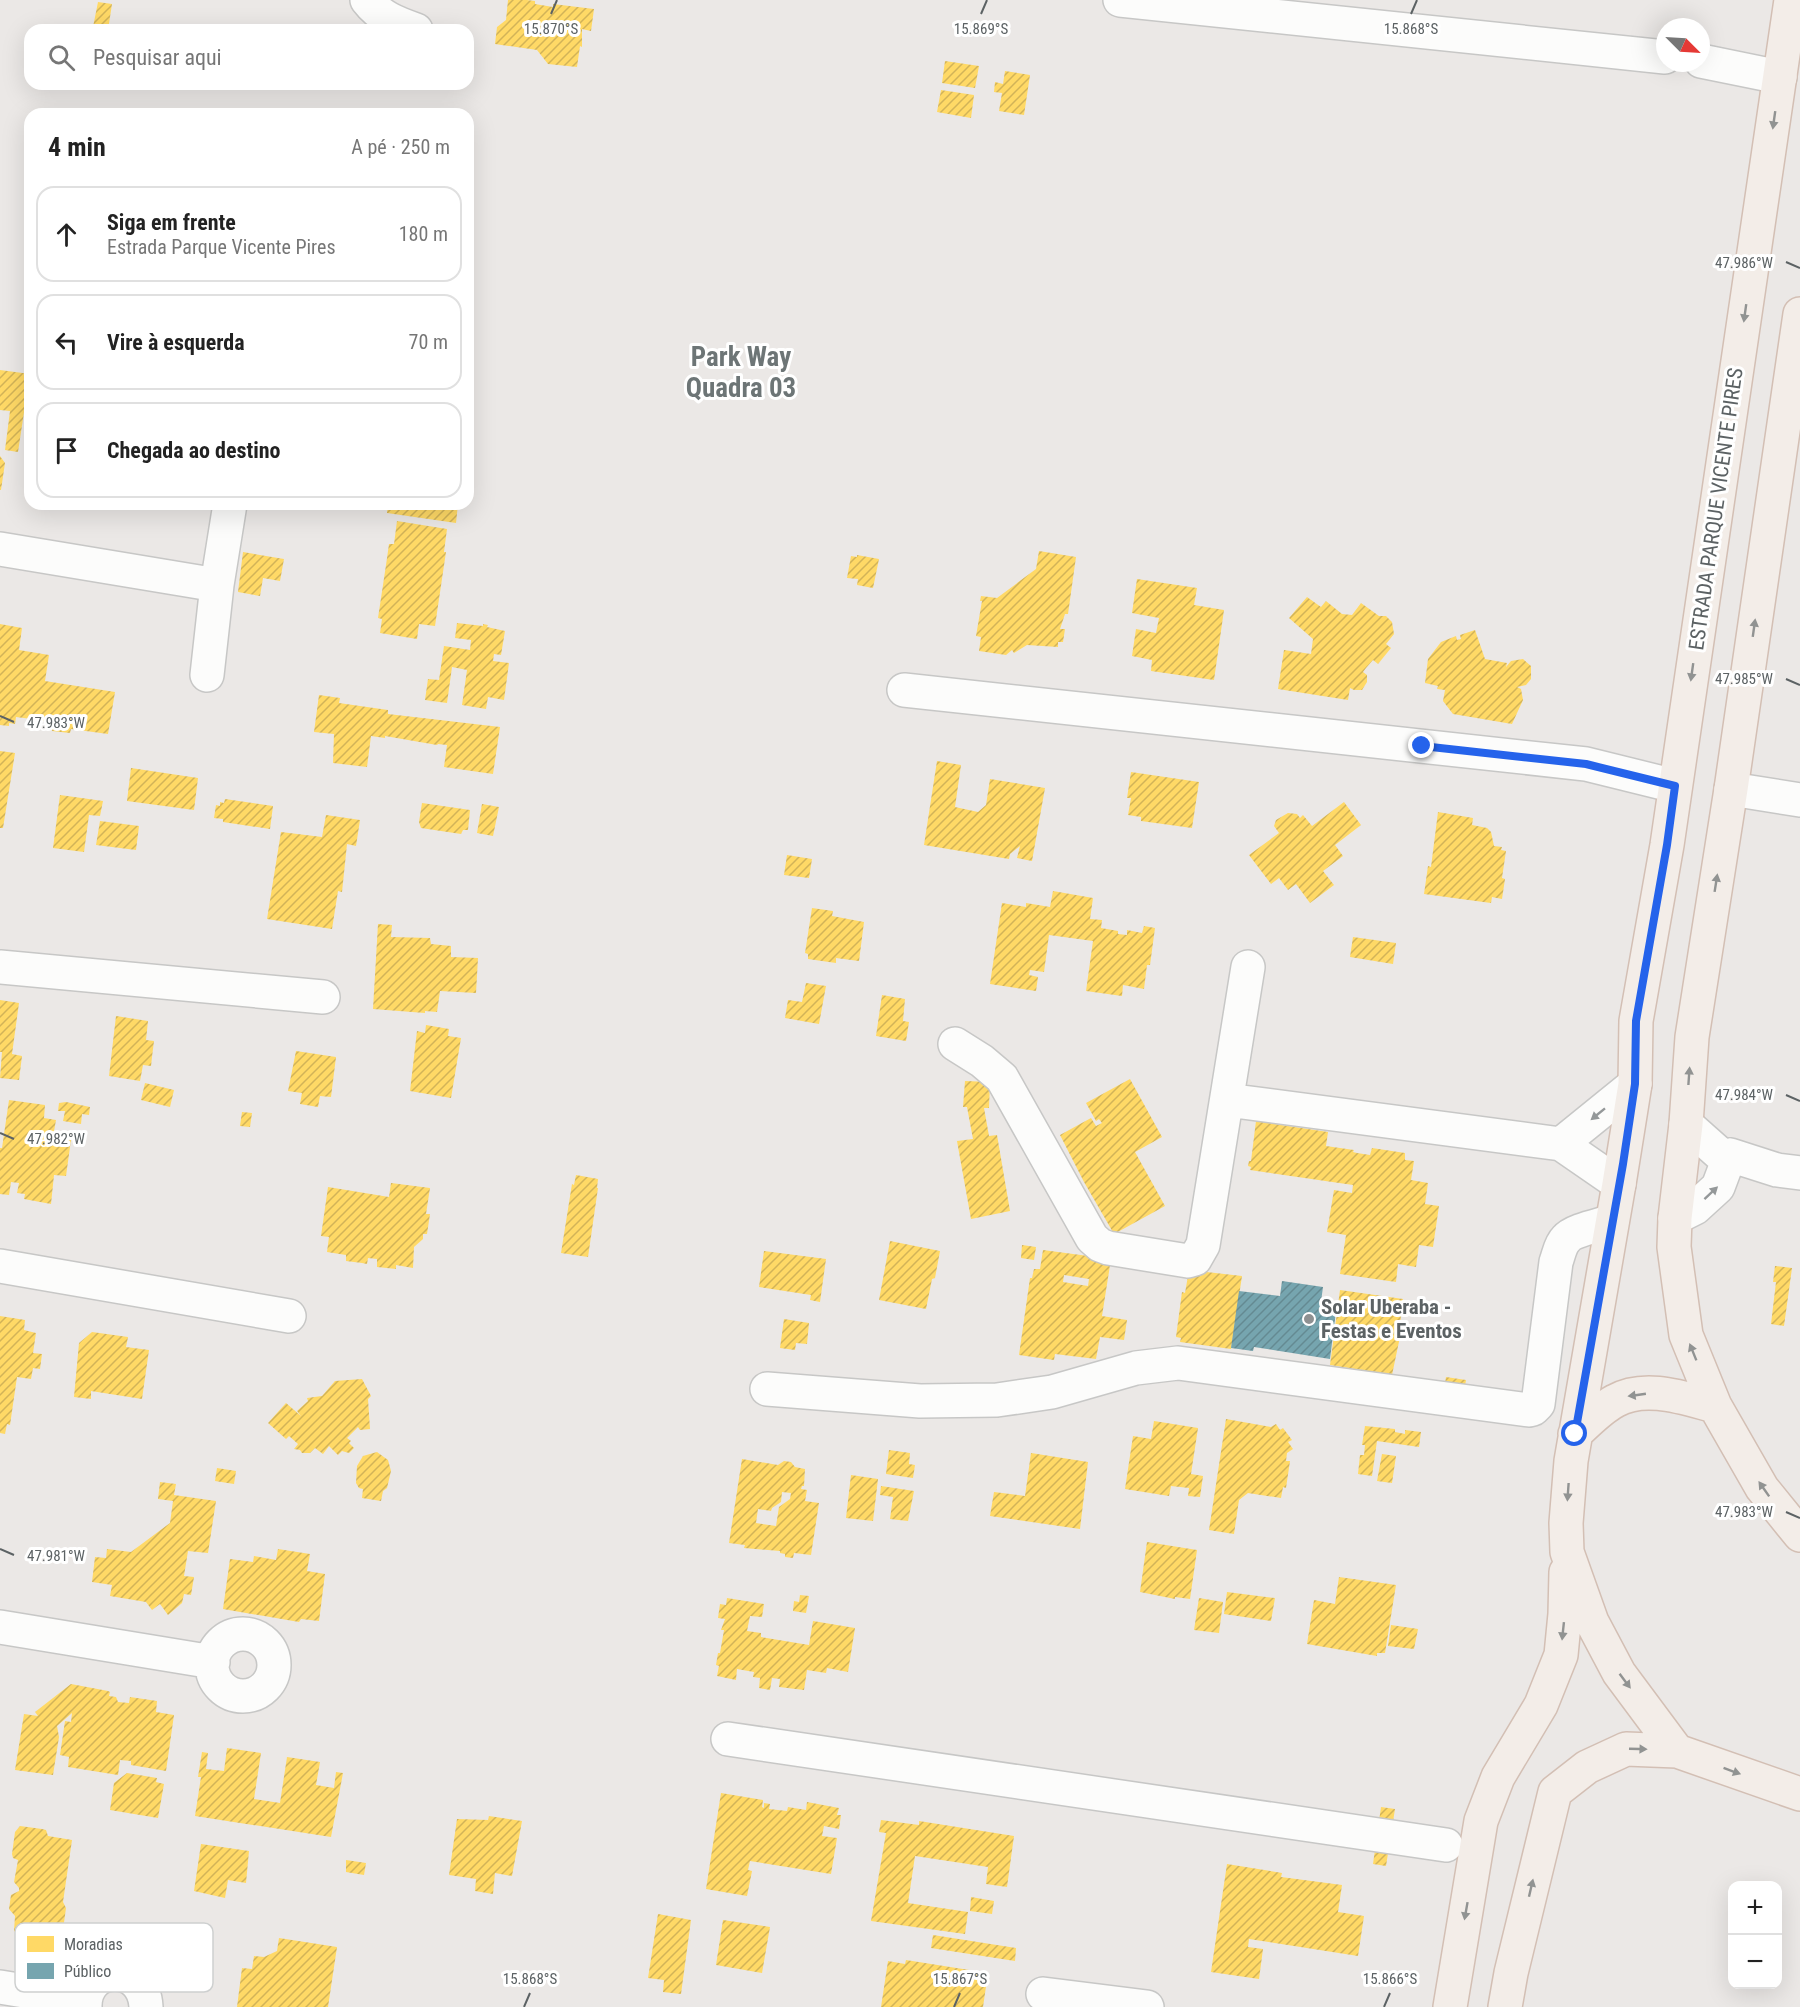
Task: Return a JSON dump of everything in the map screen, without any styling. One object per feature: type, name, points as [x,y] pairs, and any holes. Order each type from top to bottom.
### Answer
[{"type":"main road","name":"ESTRADA PARQUE VICENTE PIRES","points":[[1677,1751],[1619,1673],[1592,1622],[1567,1552],[1568,1492],[1575,1434],[1635,1084],[1636,1021],[1667,845],[1791,0]]},
{"type":"main road","points":[[1800,314],[1790,451],[1731,789],[1692,1037],[1674,1247],[1686,1335],[1715,1406],[1762,1488],[1800,1535]]},
{"type":"main road","points":[[1575,1434],[1614,1401],[1631,1394],[1652,1393],[1686,1398],[1715,1406]]},
{"type":"main road","points":[[1450,2007],[1479,1830],[1498,1777],[1541,1705],[1561,1655],[1567,1552]]},
{"type":"main road","points":[[1505,2007],[1510,1973],[1555,1792],[1587,1767],[1626,1749],[1677,1751],[1800,1794]]},
{"type":"street","points":[[367,0],[386,18],[401,24]]},
{"type":"street","points":[[1120,0],[1656,56]]},
{"type":"street","points":[[1710,63],[1780,77]]},
{"type":"street","points":[[207,675],[217,585],[229,510]]},
{"type":"street","points":[[0,549],[217,585]]},
{"type":"street","points":[[904,690],[1586,764],[1675,786]]},
{"type":"street","points":[[1731,789],[1800,800]]},
{"type":"street","points":[[955,1044],[982,1061],[1002,1078],[1092,1239],[1108,1248],[1188,1261],[1195,1259],[1203,1245],[1248,967]]},
{"type":"street","points":[[0,968],[323,997]]},
{"type":"street","points":[[1561,1144],[1635,1084]]},
{"type":"street","points":[[1227,1100],[1561,1144],[1619,1184]]},
{"type":"street","points":[[1686,1125],[1722,1156],[1730,1155],[1777,1170],[1800,1173]]},
{"type":"street","points":[[1675,1218],[1695,1208],[1718,1187],[1730,1155]]},
{"type":"street","points":[[766,1389],[920,1401],[997,1400],[1052,1392],[1136,1368],[1178,1363],[1529,1410],[1538,1404],[1556,1262],[1561,1247],[1567,1238],[1574,1234],[1612,1221]]},
{"type":"street","points":[[0,1266],[289,1316]]},
{"type":"street","points":[[0,1628],[213,1662]]},
{"type":"street","points":[[728,1739],[1446,1845],[1479,1830]]},
{"type":"street","points":[[1446,1845],[1473,1872]]},
{"type":"street","points":[[0,1987],[15,1990]]},
{"type":"street","points":[[25,1992],[85,2004]]},
{"type":"street","points":[[144,1992],[146,2007]]},
{"type":"street","points":[[1043,1994],[1147,2007]]},
{"type":"building: Moradias","points":[[508,0],[535,1],[535,4],[553,7],[553,4],[594,9],[591,31],[582,29],[582,47],[580,46],[577,67],[548,64],[537,50],[495,44],[497,27],[506,20]]},
{"type":"building: Moradias","points":[[98,2],[112,4],[109,24],[94,24]]},
{"type":"building: Moradias","points":[[945,61],[979,66],[975,88],[942,83]]},
{"type":"building: Moradias","points":[[1005,71],[1030,75],[1024,115],[999,111],[1002,93],[994,92],[995,82],[1003,84]]},
{"type":"building: Moradias","points":[[941,90],[974,95],[971,118],[937,112]]},
{"type":"building: Moradias","points":[[0,370],[24,373],[24,412],[18,452],[5,450],[10,411],[0,410]]},
{"type":"building: Moradias","points":[[0,456],[5,463],[1,490],[0,490]]},
{"type":"building: Moradias","points":[[387,510],[457,510],[456,523],[387,513]]},
{"type":"building: Moradias","points":[[397,521],[447,529],[444,552],[446,552],[435,626],[419,624],[417,639],[380,633],[382,619],[378,618],[389,544],[394,544]]},
{"type":"building: Moradias","points":[[1039,551],[1076,557],[1068,614],[1065,614],[1060,629],[1065,629],[1063,642],[1058,642],[1058,647],[1027,645],[1014,653],[1012,650],[1006,655],[979,651],[981,637],[976,636],[981,596],[997,598],[1036,569]]},
{"type":"building: Moradias","points":[[243,552],[284,559],[280,581],[263,578],[260,596],[238,592]]},
{"type":"building: Moradias","points":[[857,555],[879,559],[873,588],[857,585],[858,579],[847,578],[851,556],[857,557]]},
{"type":"building: Moradias","points":[[1137,579],[1197,588],[1194,605],[1224,610],[1214,680],[1151,671],[1152,660],[1132,656],[1136,629],[1156,633],[1159,618],[1132,613]]},
{"type":"building: Moradias","points":[[1307,597],[1321,607],[1326,601],[1342,614],[1352,615],[1361,603],[1379,616],[1386,616],[1392,622],[1394,634],[1386,644],[1391,648],[1378,664],[1373,660],[1366,668],[1363,672],[1367,675],[1367,682],[1362,690],[1350,688],[1348,700],[1278,689],[1284,650],[1311,654],[1313,639],[1289,618]]},
{"type":"building: Moradias","points":[[457,623],[483,626],[483,624],[505,631],[501,655],[494,654],[493,661],[509,663],[504,700],[488,697],[486,709],[462,705],[467,670],[452,667],[447,703],[425,700],[428,679],[439,680],[444,646],[470,650],[471,640],[455,638]]},
{"type":"building: Moradias","points":[[0,624],[22,628],[19,650],[49,655],[45,681],[115,692],[108,734],[71,729],[70,733],[52,731],[53,726],[46,725],[47,721],[16,717],[15,724],[0,725]]},
{"type":"building: Moradias","points":[[1475,630],[1485,659],[1507,663],[1506,667],[1511,661],[1523,659],[1531,666],[1531,679],[1526,685],[1517,687],[1521,689],[1523,700],[1512,724],[1453,714],[1443,701],[1445,690],[1425,683],[1428,659],[1441,642],[1456,636],[1457,640],[1461,639],[1460,635]]},
{"type":"building: Moradias","points":[[319,695],[340,698],[339,703],[388,710],[388,714],[500,727],[493,774],[444,767],[447,745],[385,736],[385,738],[371,736],[367,767],[333,763],[334,734],[314,732]]},
{"type":"building: Moradias","points":[[0,751],[15,753],[3,828],[0,828]]},
{"type":"building: Moradias","points":[[937,761],[961,765],[955,807],[978,812],[986,805],[990,779],[1045,788],[1032,861],[1017,858],[1020,846],[1010,854],[1009,859],[924,845]]},
{"type":"building: Moradias","points":[[131,768],[198,778],[194,810],[127,801]]},
{"type":"building: Moradias","points":[[1131,772],[1199,782],[1192,828],[1141,821],[1141,817],[1128,815],[1131,798],[1127,798]]},
{"type":"building: Moradias","points":[[60,795],[103,801],[100,816],[89,815],[84,852],[53,848]]},
{"type":"building: Moradias","points":[[225,799],[273,806],[270,829],[223,822],[223,819],[214,818],[216,805],[220,806],[220,802],[224,803]]},
{"type":"building: Moradias","points":[[1344,802],[1361,825],[1335,845],[1343,856],[1323,871],[1334,885],[1310,903],[1296,884],[1288,890],[1279,878],[1271,884],[1249,855],[1279,833],[1274,826],[1276,820],[1288,813],[1297,814],[1300,818],[1303,815],[1312,826]]},
{"type":"building: Moradias","points":[[422,803],[470,810],[468,830],[463,830],[461,834],[421,828],[419,822]]},
{"type":"building: Moradias","points":[[482,804],[499,807],[493,836],[477,833]]},
{"type":"building: Moradias","points":[[1438,812],[1473,818],[1472,825],[1487,828],[1491,832],[1494,846],[1502,847],[1501,850],[1506,851],[1502,899],[1492,897],[1491,903],[1424,894],[1428,866],[1431,867]]},
{"type":"building: Moradias","points":[[326,815],[360,820],[356,846],[347,844],[342,892],[338,891],[332,929],[267,919],[281,832],[322,837]]},
{"type":"building: Moradias","points":[[100,821],[139,826],[136,850],[96,845]]},
{"type":"building: Moradias","points":[[787,855],[812,859],[809,878],[784,875]]},
{"type":"building: Moradias","points":[[1053,891],[1093,898],[1090,919],[1102,920],[1101,928],[1127,935],[1127,930],[1142,933],[1144,926],[1155,928],[1144,989],[1123,985],[1122,996],[1086,991],[1093,941],[1049,935],[1044,972],[1030,970],[1029,975],[1038,977],[1036,991],[990,984],[1002,903],[1026,907],[1026,903],[1050,907]]},
{"type":"building: Moradias","points":[[812,908],[833,911],[832,916],[864,922],[859,961],[836,958],[836,963],[808,959],[808,954],[805,953]]},
{"type":"building: Moradias","points":[[378,924],[392,925],[391,937],[430,938],[431,944],[451,946],[451,957],[478,958],[476,993],[440,991],[437,1012],[373,1009]]},
{"type":"building: Moradias","points":[[1353,937],[1396,943],[1393,964],[1350,957]]},
{"type":"building: Moradias","points":[[806,983],[826,986],[819,1024],[785,1018],[788,1000],[802,1002]]},
{"type":"building: Moradias","points":[[882,995],[905,999],[903,1021],[909,1022],[906,1041],[876,1036]]},
{"type":"building: Moradias","points":[[0,1000],[19,1003],[12,1054],[22,1056],[19,1080],[0,1078],[2,1052],[0,1052]]},
{"type":"building: Moradias","points":[[116,1016],[148,1021],[146,1040],[154,1041],[151,1066],[143,1065],[140,1081],[109,1076]]},
{"type":"building: Moradias","points":[[426,1025],[449,1029],[448,1036],[461,1038],[451,1098],[410,1091],[417,1031],[425,1033]]},
{"type":"building: Moradias","points":[[296,1051],[336,1057],[331,1097],[320,1096],[318,1107],[300,1104],[302,1093],[288,1091]]},
{"type":"building: Moradias","points":[[1130,1079],[1162,1137],[1135,1152],[1165,1206],[1114,1234],[1060,1135],[1091,1118],[1096,1126],[1102,1123],[1099,1119],[1096,1121],[1086,1103]]},
{"type":"building: Moradias","points":[[965,1081],[990,1082],[989,1108],[984,1108],[989,1136],[997,1135],[1010,1211],[971,1219],[957,1141],[973,1139],[967,1107],[963,1107]]},
{"type":"building: Moradias","points":[[145,1083],[174,1090],[170,1107],[141,1100]]},
{"type":"building: Moradias","points":[[9,1100],[45,1105],[44,1118],[56,1120],[53,1137],[71,1140],[66,1176],[54,1175],[51,1204],[24,1199],[25,1194],[17,1193],[19,1183],[11,1182],[9,1195],[0,1194],[0,1148],[2,1148]]},
{"type":"building: Moradias","points":[[66,1102],[90,1107],[89,1115],[82,1114],[81,1124],[63,1121],[65,1111],[58,1111],[59,1103]]},
{"type":"building: Moradias","points":[[242,1112],[252,1113],[250,1127],[240,1126]]},
{"type":"building: Moradias","points":[[1256,1121],[1328,1132],[1326,1146],[1354,1150],[1353,1152],[1357,1153],[1370,1155],[1372,1148],[1405,1153],[1405,1160],[1414,1161],[1411,1180],[1428,1183],[1425,1204],[1439,1206],[1433,1247],[1419,1245],[1416,1267],[1398,1264],[1396,1282],[1340,1274],[1346,1235],[1327,1232],[1334,1190],[1352,1193],[1353,1185],[1250,1170],[1251,1167],[1248,1166],[1251,1161]]},
{"type":"building: Moradias","points":[[576,1175],[598,1179],[588,1257],[561,1253],[572,1184],[574,1185]]},
{"type":"building: Moradias","points":[[391,1183],[430,1188],[426,1214],[430,1214],[427,1234],[423,1234],[423,1239],[414,1247],[413,1268],[396,1265],[396,1269],[377,1267],[377,1259],[368,1258],[367,1264],[346,1261],[346,1255],[327,1252],[329,1237],[321,1236],[328,1187],[389,1197]]},
{"type":"building: Moradias","points":[[890,1241],[940,1251],[926,1309],[879,1300]]},
{"type":"building: Moradias","points":[[1022,1245],[1036,1247],[1034,1260],[1021,1258]]},
{"type":"building: Moradias","points":[[1043,1250],[1111,1259],[1102,1316],[1127,1320],[1124,1340],[1100,1337],[1096,1359],[1055,1354],[1054,1360],[1019,1355],[1030,1278],[1032,1278],[1034,1269],[1040,1269]],"holes":[[[1064,1275],[1089,1279],[1088,1286],[1063,1282]]]},
{"type":"building: Moradias","points":[[764,1251],[826,1259],[820,1302],[810,1300],[811,1295],[759,1287]]},
{"type":"building: Moradias","points":[[1775,1266],[1792,1268],[1784,1326],[1771,1324],[1776,1282],[1773,1282]]},
{"type":"building: Moradias","points":[[1189,1270],[1242,1276],[1231,1349],[1180,1342],[1181,1338],[1176,1337],[1182,1292],[1185,1293]]},
{"type":"building: Moradias","points":[[1340,1290],[1403,1299],[1399,1332],[1401,1332],[1392,1375],[1330,1365]]},
{"type":"building: Moradias","points":[[0,1316],[25,1320],[24,1330],[36,1333],[33,1353],[42,1354],[40,1369],[33,1368],[31,1379],[17,1377],[10,1425],[7,1424],[5,1434],[0,1433]]},
{"type":"building: Moradias","points":[[784,1319],[809,1323],[807,1344],[796,1343],[795,1350],[780,1348]]},
{"type":"building: Moradias","points":[[92,1332],[128,1337],[126,1347],[149,1350],[142,1399],[91,1391],[91,1399],[74,1397],[79,1343]]},
{"type":"building: Moradias","points":[[1446,1377],[1466,1380],[1461,1410],[1441,1407]]},
{"type":"building: Moradias","points":[[362,1379],[371,1396],[368,1399],[370,1429],[360,1430],[358,1427],[347,1438],[354,1448],[349,1453],[342,1451],[338,1455],[329,1446],[323,1454],[315,1448],[310,1453],[302,1453],[294,1449],[298,1444],[289,1436],[286,1439],[268,1423],[286,1403],[301,1416],[297,1411],[308,1401],[307,1398],[322,1396],[335,1381]]},
{"type":"building: Moradias","points":[[1226,1419],[1271,1427],[1276,1424],[1280,1430],[1283,1428],[1292,1440],[1288,1442],[1293,1449],[1287,1453],[1286,1461],[1290,1461],[1286,1488],[1283,1487],[1281,1498],[1248,1493],[1239,1500],[1234,1534],[1209,1530]]},
{"type":"building: Moradias","points":[[1154,1421],[1198,1428],[1191,1474],[1203,1476],[1200,1497],[1188,1496],[1189,1488],[1171,1486],[1169,1496],[1125,1489],[1133,1436],[1151,1439]]},
{"type":"building: Moradias","points":[[1365,1426],[1395,1429],[1395,1432],[1405,1434],[1405,1430],[1421,1432],[1419,1447],[1377,1441],[1372,1476],[1358,1474],[1360,1455],[1364,1455],[1365,1445],[1362,1445]]},
{"type":"building: Moradias","points":[[889,1450],[910,1453],[909,1464],[915,1465],[913,1478],[886,1474]]},
{"type":"building: Moradias","points":[[377,1452],[388,1460],[391,1471],[381,1501],[362,1498],[363,1489],[359,1488],[356,1483],[357,1466],[363,1456]]},
{"type":"building: Moradias","points":[[1031,1453],[1088,1462],[1080,1529],[990,1516],[994,1492],[1025,1496]]},
{"type":"building: Moradias","points":[[1382,1454],[1396,1456],[1392,1483],[1377,1481]]},
{"type":"building: Moradias","points":[[742,1459],[778,1465],[784,1461],[791,1462],[795,1467],[805,1469],[804,1486],[801,1489],[807,1490],[805,1501],[819,1503],[811,1555],[794,1553],[793,1558],[785,1557],[785,1554],[780,1551],[744,1548],[745,1545],[729,1543]],"holes":[[[782,1492],[791,1493],[790,1499],[779,1507],[776,1526],[756,1523],[758,1509],[771,1511],[781,1502]]]},
{"type":"building: Moradias","points":[[217,1468],[236,1471],[234,1484],[215,1481]]},
{"type":"building: Moradias","points":[[851,1475],[878,1479],[873,1521],[846,1518]]},
{"type":"building: Moradias","points":[[160,1482],[176,1484],[174,1495],[216,1501],[208,1553],[188,1551],[184,1576],[194,1577],[191,1595],[184,1594],[182,1603],[168,1615],[160,1604],[152,1610],[146,1602],[110,1596],[112,1585],[92,1582],[95,1557],[106,1558],[107,1549],[131,1552],[170,1523],[173,1501],[158,1499]]},
{"type":"building: Moradias","points":[[881,1486],[914,1491],[908,1521],[890,1519],[893,1497],[880,1495]]},
{"type":"building: Moradias","points":[[1147,1542],[1197,1550],[1190,1599],[1175,1597],[1175,1599],[1140,1592]]},
{"type":"building: Moradias","points":[[278,1549],[310,1554],[307,1571],[325,1574],[319,1621],[301,1619],[299,1622],[223,1609],[230,1559],[253,1562],[254,1556],[276,1560]]},
{"type":"building: Moradias","points":[[1339,1577],[1396,1585],[1385,1653],[1377,1653],[1377,1656],[1307,1644],[1314,1600],[1335,1604]]},
{"type":"building: Moradias","points":[[1227,1592],[1275,1598],[1271,1621],[1224,1614]]},
{"type":"building: Moradias","points":[[800,1595],[809,1596],[806,1613],[793,1611],[794,1601],[799,1602]]},
{"type":"building: Moradias","points":[[727,1598],[764,1604],[762,1617],[750,1616],[747,1631],[761,1633],[761,1637],[809,1645],[813,1621],[855,1628],[848,1672],[827,1668],[826,1673],[807,1670],[804,1690],[779,1687],[780,1679],[772,1678],[770,1690],[759,1688],[760,1678],[753,1677],[754,1672],[737,1669],[736,1680],[717,1676],[719,1666],[716,1665],[724,1630],[721,1630],[725,1619],[718,1618],[720,1604],[726,1605]]},
{"type":"building: Moradias","points":[[1199,1598],[1223,1602],[1219,1633],[1194,1630]]},
{"type":"building: Moradias","points":[[1391,1625],[1418,1629],[1414,1649],[1388,1646]]},
{"type":"building: Moradias","points":[[71,1684],[108,1691],[109,1696],[116,1697],[118,1702],[129,1703],[130,1697],[157,1701],[156,1712],[174,1715],[166,1771],[131,1765],[131,1761],[120,1760],[118,1775],[68,1767],[69,1757],[60,1755],[65,1721],[71,1722],[72,1713],[57,1726],[59,1737],[53,1775],[15,1770],[24,1714],[38,1716],[35,1712]]},
{"type":"building: Moradias","points":[[227,1748],[261,1753],[254,1799],[280,1803],[287,1757],[320,1762],[316,1785],[334,1788],[336,1772],[343,1773],[331,1837],[195,1816],[202,1752],[208,1753],[206,1769],[224,1771]]},
{"type":"building: Moradias","points":[[127,1773],[157,1778],[156,1782],[164,1784],[158,1818],[110,1810],[114,1783]]},
{"type":"building: Moradias","points":[[721,1793],[763,1800],[762,1807],[764,1808],[764,1803],[770,1804],[769,1809],[787,1811],[788,1807],[806,1810],[807,1802],[839,1808],[837,1815],[841,1815],[839,1829],[824,1826],[822,1836],[837,1838],[831,1874],[750,1861],[748,1870],[752,1871],[747,1896],[706,1889]]},
{"type":"building: Moradias","points":[[1381,1807],[1395,1809],[1386,1866],[1373,1864]]},
{"type":"building: Moradias","points":[[489,1816],[522,1821],[512,1876],[495,1873],[493,1894],[475,1891],[476,1879],[449,1875],[457,1819],[488,1820]]},
{"type":"building: Moradias","points":[[881,1820],[919,1825],[919,1821],[1014,1836],[1007,1887],[986,1884],[988,1867],[915,1856],[908,1903],[968,1912],[965,1934],[871,1921],[886,1833],[879,1832]]},
{"type":"building: Moradias","points":[[20,1826],[46,1830],[48,1836],[72,1840],[63,1902],[66,1908],[64,1923],[15,1923],[14,1931],[15,1916],[9,1909],[11,1895],[19,1891],[14,1882],[18,1860],[13,1858],[12,1854],[15,1832]]},
{"type":"building: Moradias","points":[[201,1844],[249,1851],[246,1883],[228,1880],[225,1898],[194,1891]]},
{"type":"building: Moradias","points":[[346,1860],[366,1863],[364,1875],[346,1872]]},
{"type":"building: Moradias","points":[[1227,1864],[1282,1873],[1281,1877],[1342,1885],[1338,1912],[1364,1916],[1358,1956],[1249,1939],[1248,1947],[1263,1949],[1259,1979],[1211,1972]]},
{"type":"building: Moradias","points":[[971,1897],[994,1901],[992,1914],[970,1911]]},
{"type":"building: Moradias","points":[[658,1914],[691,1920],[681,1994],[663,1992],[664,1980],[648,1978]]},
{"type":"building: Moradias","points":[[723,1920],[770,1927],[762,1973],[716,1965]]},
{"type":"building: Moradias","points":[[933,1935],[1016,1948],[1015,1961],[931,1948]]},
{"type":"building: Moradias","points":[[279,1938],[337,1947],[328,2007],[237,2007],[242,1968],[252,1969],[254,1956],[264,1957],[277,1951]]},
{"type":"building: Moradias","points":[[906,1960],[988,1973],[983,2007],[881,2007],[888,1961],[905,1964]]},
{"type":"building: Público","points":[[1282,1281],[1323,1287],[1320,1309],[1336,1311],[1330,1359],[1254,1347],[1253,1351],[1231,1348],[1239,1291],[1280,1296]]},
{"type":"place","name":"Solar Uberaba - Festas e Eventos","points":[[1309,1319]]},
{"type":"district","name":"Park Way Quadra 03","points":[[741,372]]},
{"type":"route","points":[[1422,746],[1586,764],[1675,786],[1636,1021],[1635,1084],[1623,1164],[1575,1434]]}]
